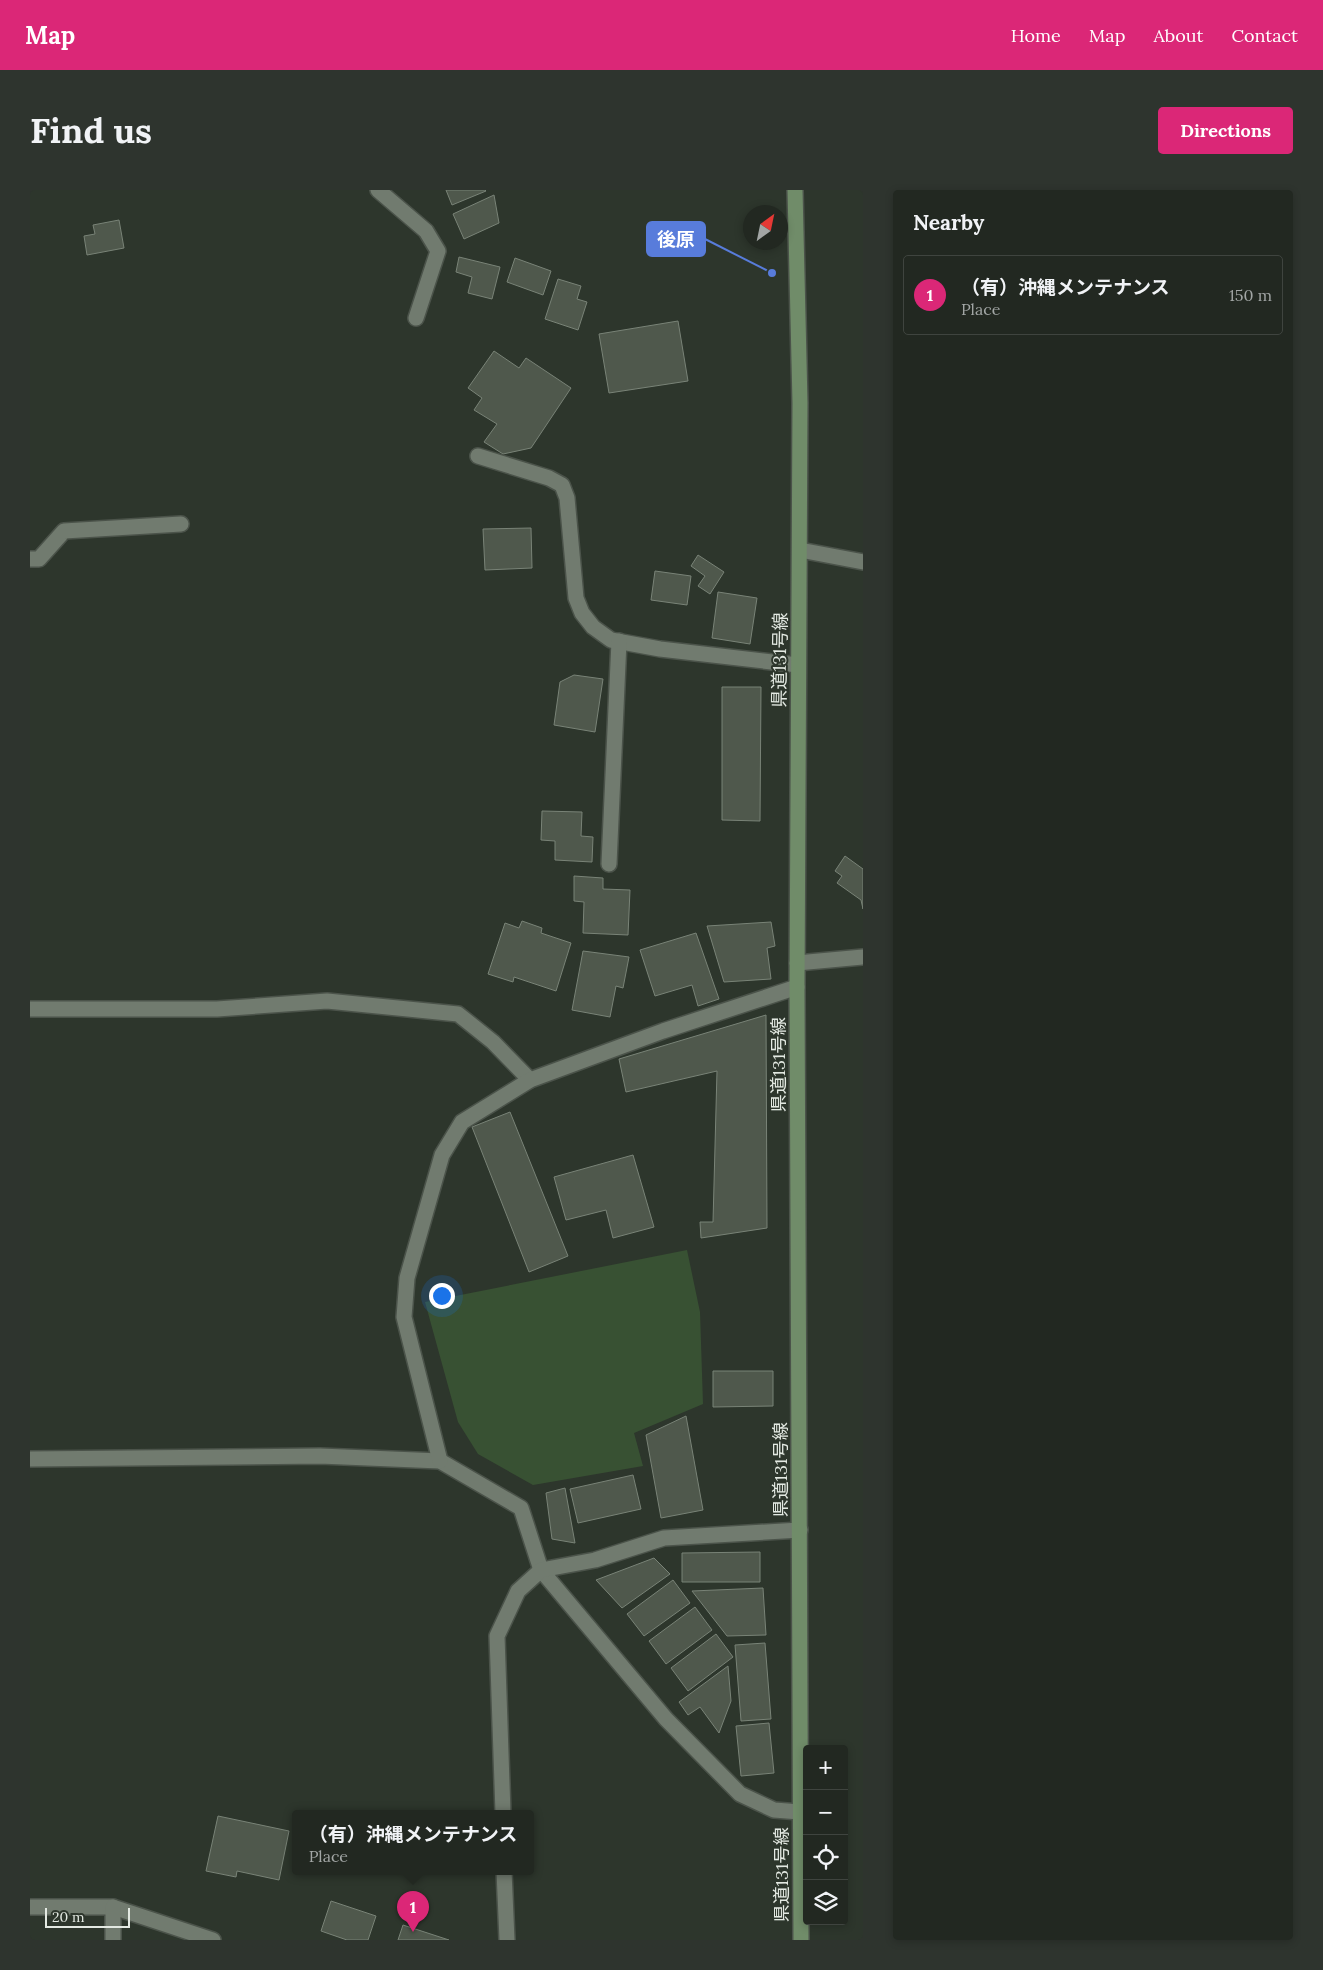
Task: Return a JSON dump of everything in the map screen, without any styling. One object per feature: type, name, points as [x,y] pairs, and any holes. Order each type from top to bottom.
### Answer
[{"type":"main road","name":"県道131号線","points":[[795,190],[800,403],[797,987],[801,1940]]},
{"type":"street","points":[[378,190],[426,231],[438,251],[416,318]]},
{"type":"street","points":[[478,456],[549,478],[562,486],[567,498],[576,598],[582,613],[593,627],[610,640],[660,650],[798,665]]},
{"type":"street","points":[[30,559],[39,559],[64,531],[181,524]]},
{"type":"street","points":[[800,550],[863,562]]},
{"type":"street","points":[[610,864],[619,641]]},
{"type":"street","points":[[797,963],[863,957]]},
{"type":"street","points":[[440,1461],[404,1317],[407,1278],[442,1154],[462,1122],[530,1080],[663,1031],[797,987]]},
{"type":"street","points":[[30,1009],[217,1009],[327,1001],[458,1014],[493,1042],[530,1080]]},
{"type":"street","points":[[30,1459],[320,1456],[440,1461],[521,1508],[541,1570],[666,1719],[740,1794],[774,1810],[800,1812]]},
{"type":"street","points":[[502,1810],[497,1636],[518,1591],[541,1570],[595,1560],[664,1538],[800,1530]]},
{"type":"street","points":[[504,1875],[506,1940]]},
{"type":"street","points":[[30,1906],[113,1907],[213,1940]]},
{"type":"street","points":[[113,1907],[113,1940]]},
{"type":"green space","points":[[687,1250],[700,1312],[703,1404],[634,1433],[643,1466],[533,1485],[478,1454],[458,1422],[425,1302]]},
{"type":"building","points":[[446,190],[485,190],[486,191],[452,205]]},
{"type":"building","points":[[494,195],[499,223],[464,239],[453,214]]},
{"type":"building","points":[[119,220],[124,248],[87,255],[84,236],[95,234],[93,225]]},
{"type":"building","points":[[459,257],[500,267],[492,299],[468,293],[472,277],[456,272]]},
{"type":"building","points":[[515,258],[551,271],[543,295],[507,282]]},
{"type":"building","points":[[558,279],[581,286],[577,299],[587,302],[578,330],[545,319]]},
{"type":"building","points":[[678,321],[688,381],[609,393],[599,334]]},
{"type":"building","points":[[494,351],[519,368],[526,358],[571,388],[531,448],[503,454],[484,442],[497,424],[474,410],[482,398],[468,388]]},
{"type":"building","points":[[531,528],[532,568],[485,570],[483,529]]},
{"type":"building","points":[[698,555],[724,572],[710,594],[698,586],[705,576],[691,566]]},
{"type":"building","points":[[655,571],[691,576],[687,605],[651,600]]},
{"type":"building","points":[[718,592],[757,598],[750,644],[712,638]]},
{"type":"building","points":[[574,675],[603,679],[595,732],[554,725],[560,682]]},
{"type":"building","points":[[722,687],[761,687],[760,821],[722,820]]},
{"type":"building","points":[[542,811],[582,812],[581,836],[593,837],[592,862],[555,860],[555,841],[541,840]]},
{"type":"building","points":[[845,856],[863,869],[863,909],[861,900],[837,883],[842,876],[835,871]]},
{"type":"building","points":[[574,876],[603,878],[603,889],[630,890],[628,935],[583,933],[584,902],[574,901]]},
{"type":"building","points":[[522,921],[542,928],[541,933],[571,943],[556,991],[514,977],[513,982],[488,974],[505,923],[519,928]]},
{"type":"building","points":[[771,922],[775,946],[767,948],[771,979],[724,982],[707,926]]},
{"type":"building","points":[[696,933],[719,999],[698,1006],[692,985],[655,996],[640,950]]},
{"type":"building","points":[[583,951],[629,957],[623,988],[616,986],[610,1017],[572,1010]]},
{"type":"building","points":[[766,1015],[767,1228],[701,1238],[700,1222],[713,1222],[717,1071],[626,1092],[619,1059]]},
{"type":"building","points":[[510,1112],[568,1256],[529,1272],[472,1127]]},
{"type":"building","points":[[633,1155],[654,1227],[613,1238],[606,1210],[566,1220],[554,1177]]},
{"type":"building","points":[[713,1371],[773,1371],[773,1406],[713,1407]]},
{"type":"building","points":[[686,1416],[703,1510],[661,1518],[646,1435]]},
{"type":"building","points":[[633,1475],[641,1509],[578,1523],[570,1489]]},
{"type":"building","points":[[565,1488],[575,1543],[552,1539],[546,1493]]},
{"type":"building","points":[[760,1552],[760,1582],[682,1582],[682,1553]]},
{"type":"building","points":[[654,1558],[670,1574],[622,1608],[596,1580]]},
{"type":"building","points":[[673,1580],[690,1603],[644,1636],[627,1614]]},
{"type":"building","points":[[763,1588],[766,1635],[727,1636],[692,1591]]},
{"type":"building","points":[[695,1607],[712,1630],[666,1664],[649,1641]]},
{"type":"building","points":[[716,1634],[733,1657],[688,1691],[671,1668]]},
{"type":"building","points":[[765,1643],[771,1719],[741,1721],[735,1645]]},
{"type":"building","points":[[728,1666],[731,1701],[719,1733],[700,1707],[688,1715],[679,1702]]},
{"type":"building","points":[[769,1723],[774,1773],[741,1776],[736,1726]]},
{"type":"building","points":[[218,1816],[289,1831],[279,1880],[237,1871],[236,1877],[206,1871]]},
{"type":"building","points":[[331,1901],[376,1916],[368,1940],[347,1940],[321,1931]]},
{"type":"building","points":[[403,1925],[449,1940],[398,1940]]},
{"type":"place","name":"後原","points":[[772,273]]},
{"type":"place","name":"（有）沖縄メンテナンス","points":[[413,1932]]}]
